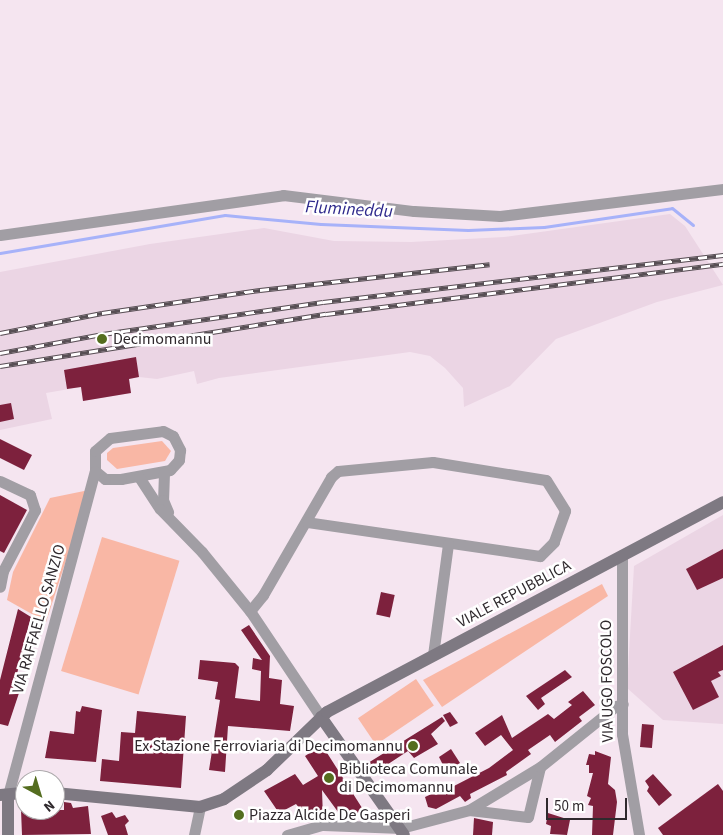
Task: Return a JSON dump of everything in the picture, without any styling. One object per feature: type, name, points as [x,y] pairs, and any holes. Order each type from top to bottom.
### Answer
[{"type":"main road","name":"VIALE REPUBBLICA","points":[[200,807],[224,799],[267,770],[321,717],[433,655],[723,502]]},
{"type":"main road","points":[[321,717],[402,832]]},
{"type":"main road","points":[[65,794],[200,807]]},
{"type":"main road","name":"VIA RAFFAELLO SANZIO","points":[[4,795],[8,835]]},
{"type":"street","points":[[0,235],[283,196],[414,211],[500,216],[723,190]]},
{"type":"street","name":"VIA RAFFAELLO SANZIO","points":[[4,795],[95,471],[95,452],[110,438],[163,431],[173,436],[180,450],[174,467],[164,472]]},
{"type":"street","points":[[250,610],[263,595],[307,522],[331,477],[338,471],[424,461],[546,480],[565,511],[554,542],[540,556],[307,522]]},
{"type":"street","points":[[95,471],[105,479],[139,477],[164,472],[163,500],[172,521]]},
{"type":"street","points":[[139,477],[154,501],[250,610],[321,717]]},
{"type":"street","points":[[0,481],[30,495],[35,502],[35,510],[2,570],[0,588]]},
{"type":"street","points":[[433,655],[448,544]]},
{"type":"street","name":"VIA UGO FOSCOLO","points":[[622,555],[624,704],[622,734],[639,835]]},
{"type":"street","points":[[287,835],[323,825],[402,832],[470,810],[540,767],[616,706],[624,704]]},
{"type":"street","points":[[470,810],[528,817],[540,767]]},
{"type":"street","points":[[194,835],[200,807]]},
{"type":"shaded area","points":[[670,214],[685,226],[723,285],[657,302],[556,339],[510,386],[464,407],[463,388],[445,368],[430,356],[410,352],[219,378],[197,384],[194,371],[157,379],[139,377],[129,379],[131,393],[83,401],[81,387],[46,393],[52,419],[0,430],[0,272],[150,244],[264,228],[334,241],[411,242],[504,237]]},
{"type":"shaded area","points":[[162,441],[171,451],[165,461],[117,469],[107,460],[107,453],[113,448]]},
{"type":"shaded area","points":[[89,490],[46,622],[7,600],[13,572],[50,498]]},
{"type":"shaded area","points":[[723,515],[723,724],[663,720],[627,688],[634,566]]},
{"type":"shaded area","points":[[102,537],[179,561],[139,695],[61,671]]},
{"type":"shaded area","points":[[602,584],[608,596],[442,707],[423,680]]},
{"type":"shaded area","points":[[416,679],[434,706],[376,745],[358,718]]},
{"type":"building","name":"Decimomannu","points":[[136,357],[139,377],[129,379],[131,393],[83,401],[81,387],[67,389],[64,370]]},
{"type":"building","points":[[11,403],[14,419],[0,422],[0,405]]},
{"type":"building","points":[[0,439],[32,455],[24,470],[0,458]]},
{"type":"building","points":[[0,495],[27,510],[4,553],[0,551]]},
{"type":"building","points":[[723,549],[723,578],[697,590],[686,569]]},
{"type":"building","points":[[381,592],[395,595],[390,617],[376,614]]},
{"type":"building","points":[[18,609],[31,617],[13,690],[19,693],[8,726],[0,724],[0,680]]},
{"type":"building","points":[[249,625],[270,656],[269,678],[282,680],[280,704],[294,706],[290,731],[228,726],[225,772],[209,770],[220,700],[215,699],[218,682],[198,679],[200,660],[235,663],[239,667],[235,698],[260,701],[261,671],[252,669],[253,658],[262,660],[241,630]]},
{"type":"building","points":[[723,645],[723,670],[718,672],[721,676],[711,681],[719,697],[693,710],[673,672]]},
{"type":"building","points":[[565,670],[572,677],[541,698],[545,704],[538,710],[526,696]]},
{"type":"building","points":[[583,691],[595,705],[579,717],[582,721],[555,742],[550,735],[528,750],[531,754],[506,772],[507,775],[470,794],[471,798],[465,802],[460,796],[436,809],[428,807],[425,797],[453,784],[454,786],[489,768],[513,750],[501,735],[485,746],[475,733],[502,715],[512,738],[548,714],[554,719],[572,705],[568,702]]},
{"type":"building","points":[[82,706],[102,710],[96,762],[45,758],[50,731],[74,734],[76,711],[80,712]]},
{"type":"building","points":[[137,711],[186,716],[181,788],[100,781],[102,759],[119,761],[121,732],[135,733]]},
{"type":"building","points":[[450,712],[458,723],[450,727],[443,715]]},
{"type":"building","name":"Ex Stazione Ferroviaria di Decimomannu","points":[[442,717],[445,721],[431,734],[438,744],[414,758],[408,751],[376,772],[368,763]]},
{"type":"building","points":[[642,724],[654,725],[652,748],[640,747]]},
{"type":"building","name":"Biblioteca Comunale di Decimomannu","points":[[322,745],[364,811],[356,819],[347,811],[341,816],[322,790],[323,818],[310,821],[296,804],[279,813],[264,791],[295,774],[303,785],[318,776],[305,756]]},
{"type":"building","points":[[451,749],[460,763],[446,771],[439,757]]},
{"type":"building","points":[[595,751],[611,757],[608,784],[615,790],[617,802],[613,835],[592,835],[593,806],[588,805],[591,798],[587,796],[593,773],[589,773],[589,765],[586,765],[589,754],[595,755]]},
{"type":"building","points":[[653,774],[672,795],[659,806],[647,791],[649,787],[645,781]]},
{"type":"building","points":[[718,784],[723,791],[723,835],[663,835],[658,828]]},
{"type":"building","points":[[65,802],[71,803],[73,808],[88,806],[91,834],[22,835],[21,820],[65,820]]},
{"type":"building","points":[[112,812],[116,818],[125,815],[129,821],[125,825],[128,835],[108,835],[101,816]]},
{"type":"building","points":[[548,813],[570,820],[567,835],[550,834],[551,826],[546,824]]},
{"type":"building","points":[[474,818],[493,822],[492,835],[473,835]]},
{"type":"waterway","name":"Flumineddu","points":[[0,253],[225,215],[321,224],[468,230],[544,227],[672,208],[693,225]]},
{"type":"railway","points":[[0,353],[103,334],[323,302],[723,255]]},
{"type":"railway","points":[[0,333],[102,313],[260,290],[490,264]]},
{"type":"railway","points":[[0,366],[326,314],[723,264]]},
{"type":"place","name":"Decimomannu","points":[[102,339]]},
{"type":"place","name":"Ex Stazione Ferroviaria di Decimomannu","points":[[413,746]]},
{"type":"place","name":"Biblioteca Comunale di Decimomannu","points":[[329,778]]},
{"type":"place","name":"Piazza Alcide De Gasperi","points":[[239,815]]}]
